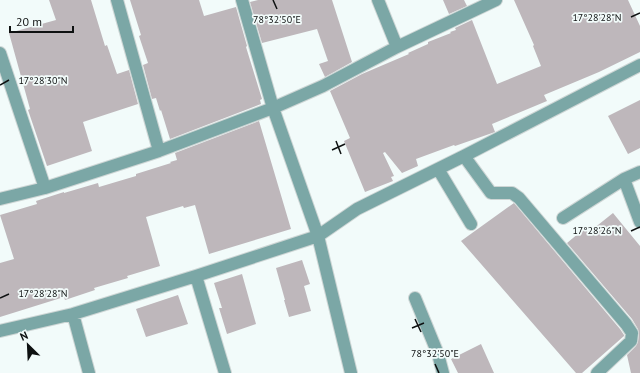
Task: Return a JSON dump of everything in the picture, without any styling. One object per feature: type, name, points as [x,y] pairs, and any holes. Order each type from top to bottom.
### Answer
[{"type":"street","points":[[117,0],[159,151]]},
{"type":"street","points":[[242,0],[273,108],[318,236],[351,373]]},
{"type":"street","points":[[378,0],[397,47]]},
{"type":"street","points":[[0,199],[45,188],[159,151],[273,108],[323,86],[397,47],[496,0]]},
{"type":"street","points":[[0,53],[45,188]]},
{"type":"street","points":[[0,331],[73,314],[318,236],[357,209],[464,156],[640,65]]},
{"type":"street","points":[[464,156],[491,193],[512,193],[519,198],[629,328],[632,333],[631,341],[597,373]]},
{"type":"street","points":[[438,169],[471,224]]},
{"type":"street","points":[[563,218],[624,180],[640,172]]},
{"type":"street","points":[[624,180],[640,222]]},
{"type":"street","points":[[196,276],[225,373]]},
{"type":"street","points":[[416,298],[438,354],[443,373]]},
{"type":"street","points":[[73,314],[89,373]]},
{"type":"building","points":[[49,0],[91,0],[105,46],[107,45],[117,74],[129,70],[138,104],[83,122],[92,151],[47,166],[28,110],[30,109],[9,33],[56,20]]},
{"type":"building","points":[[130,0],[199,0],[204,16],[236,7],[247,46],[246,47],[262,99],[260,100],[261,104],[170,139],[156,98],[152,99],[143,65],[148,63],[139,36],[141,35]]},
{"type":"building","points":[[258,0],[332,0],[352,62],[325,77],[319,64],[328,61],[317,29],[262,43],[250,2]]},
{"type":"building","points":[[443,0],[464,0],[467,6],[449,14]]},
{"type":"building","points":[[514,0],[628,0],[640,26],[640,52],[599,72],[544,95],[547,101],[492,124],[495,132],[416,159],[418,166],[402,173],[385,152],[383,153],[394,176],[391,177],[393,181],[365,192],[344,141],[350,138],[330,91],[362,74],[409,54],[408,53],[428,44],[428,42],[451,33],[450,32],[456,30],[455,28],[472,20],[497,84],[541,66],[533,46],[534,45]]},
{"type":"building","points":[[640,100],[640,148],[628,154],[608,116]]},
{"type":"building","points":[[259,121],[291,229],[209,254],[195,205],[184,208],[183,206],[146,217],[160,266],[127,276],[128,278],[94,288],[95,290],[65,300],[64,297],[0,317],[0,263],[14,259],[0,215],[37,204],[36,201],[64,192],[98,183],[99,187],[136,176],[136,174],[177,160],[175,153]]},
{"type":"building","points":[[514,203],[624,335],[582,373],[576,373],[461,241]]},
{"type":"building","points":[[613,213],[640,246],[640,373],[631,373],[627,355],[638,342],[638,329],[632,319],[567,243],[585,228],[588,233]]},
{"type":"building","points":[[302,260],[310,284],[304,286],[311,311],[289,317],[276,268]]},
{"type":"building","points":[[242,274],[256,324],[227,334],[219,308],[222,308],[214,283]]},
{"type":"building","points":[[178,295],[188,324],[146,337],[136,309]]},
{"type":"building","points":[[481,344],[494,373],[458,373],[451,359]]}]
